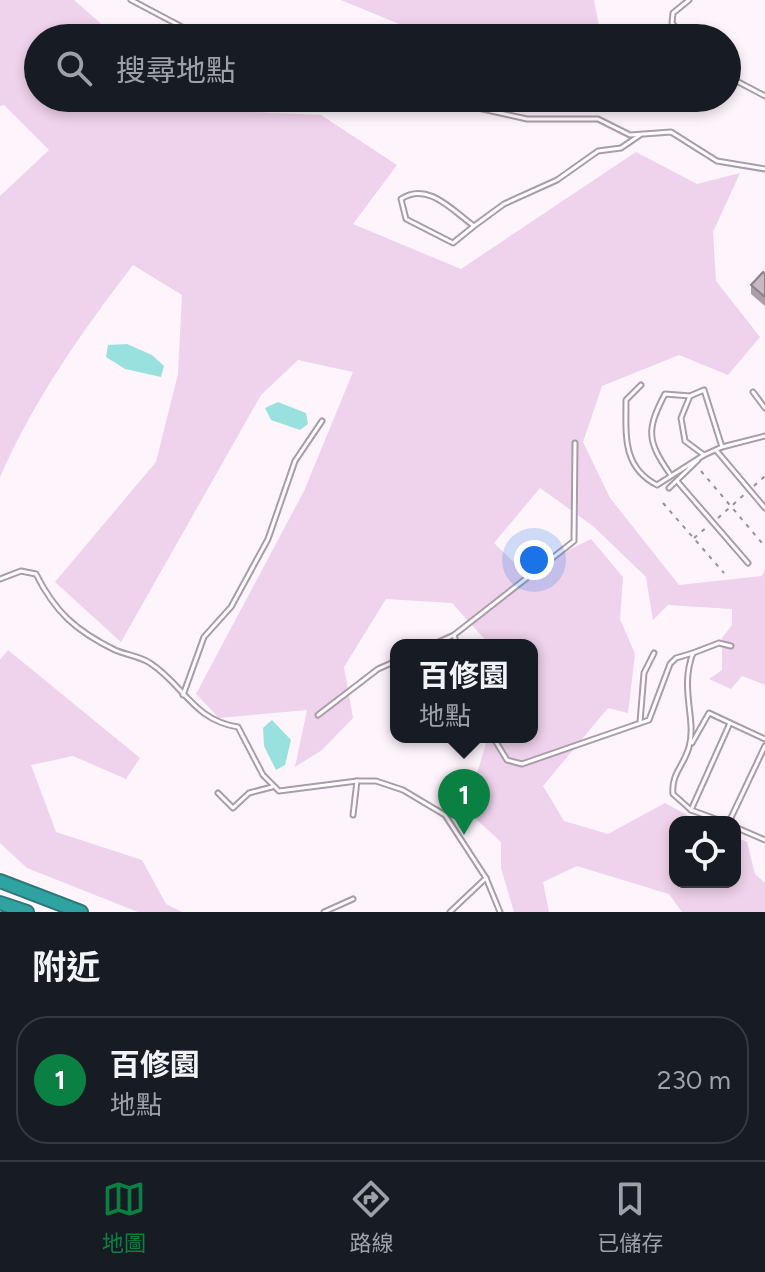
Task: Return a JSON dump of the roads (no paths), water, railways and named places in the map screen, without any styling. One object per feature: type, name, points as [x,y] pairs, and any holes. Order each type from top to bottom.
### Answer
[{"type":"highway","points":[[0,881],[81,912]]},
{"type":"highway","points":[[0,903],[27,912]]},
{"type":"lane","points":[[131,0],[176,24]]},
{"type":"lane","points":[[673,24],[673,13],[689,0]]},
{"type":"lane","points":[[741,83],[765,96]]},
{"type":"lane","points":[[496,112],[527,119],[598,119],[630,135],[671,132],[717,161],[765,169]]},
{"type":"lane","points":[[474,226],[428,193],[412,192],[401,199],[406,219],[453,243],[504,204],[557,180],[598,151],[621,148],[640,135]]},
{"type":"lane","points":[[641,385],[626,400],[631,463],[640,476],[657,485],[716,449],[765,436]]},
{"type":"lane","points":[[671,475],[650,439],[654,415],[665,394],[690,396],[704,390],[722,447]]},
{"type":"lane","points":[[753,392],[765,408]]},
{"type":"lane","points":[[690,396],[681,418],[685,441],[704,455]]},
{"type":"lane","points":[[183,695],[204,637],[231,607],[268,539],[295,461],[322,421]]},
{"type":"lane","points":[[445,639],[574,541],[575,443]]},
{"type":"lane","points":[[716,449],[765,508]]},
{"type":"lane","points":[[669,488],[704,455]]},
{"type":"lane","points":[[677,481],[748,563]]},
{"type":"lane","points":[[0,579],[21,571],[36,574],[52,606],[115,650],[150,662],[217,724],[238,727],[272,787],[279,791],[376,781],[403,790],[445,815],[486,878],[500,912]]},
{"type":"lane","points":[[454,635],[455,639]]},
{"type":"lane","points":[[497,743],[507,760],[522,764],[649,720],[670,664],[676,658],[719,643],[731,646]]},
{"type":"lane","points":[[640,722],[644,673],[654,653]]},
{"type":"lane","points":[[690,746],[686,671],[693,653]]},
{"type":"lane","points":[[318,715],[378,669],[390,664]]},
{"type":"lane","points":[[708,816],[691,810],[673,794],[672,780],[709,713],[765,739]]},
{"type":"lane","points":[[691,810],[730,723]]},
{"type":"lane","points":[[729,816],[765,746]]},
{"type":"lane","points":[[353,815],[357,781]]},
{"type":"lane","points":[[218,793],[233,808],[249,793],[272,787]]},
{"type":"lane","points":[[741,830],[765,840]]},
{"type":"lane","points":[[450,912],[486,878]]},
{"type":"lane","points":[[324,912],[353,899]]},
{"type":"water","points":[[127,344],[152,355],[164,366],[161,377],[125,369],[106,357],[108,345]]},
{"type":"water","points":[[278,402],[306,413],[308,424],[300,430],[271,420],[265,408]]},
{"type":"water","points":[[272,720],[291,740],[285,765],[276,770],[264,746],[263,728]]},
{"type":"place","name":"百修園","points":[[464,835]]}]
